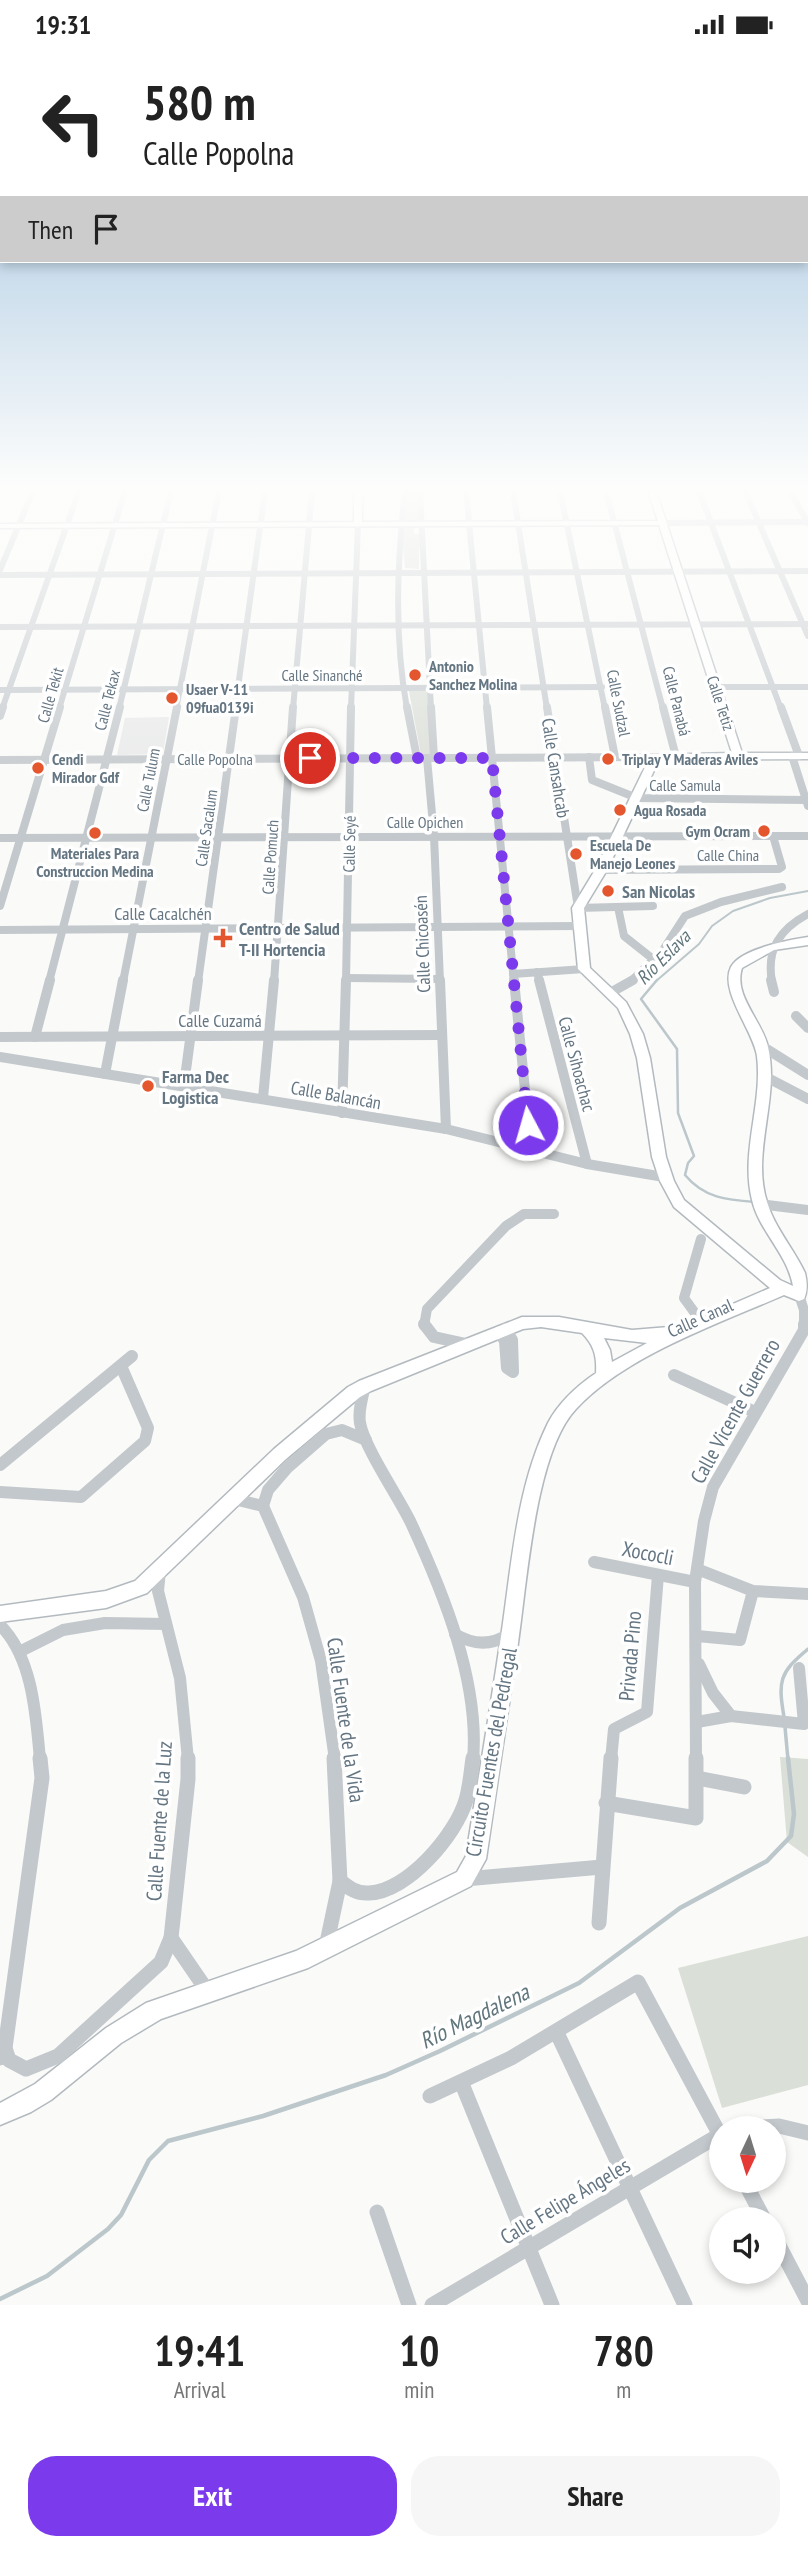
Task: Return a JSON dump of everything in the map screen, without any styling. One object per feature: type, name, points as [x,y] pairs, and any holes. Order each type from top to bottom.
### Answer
[{"type":"street","points":[[0,716],[42,596]]},
{"type":"street","name":"Calle Tekit","points":[[0,906],[95,596]]},
{"type":"street","name":"Calle Tekax","points":[[35,1037],[147,596]]},
{"type":"street","name":"Calle Tulum","points":[[105,1074],[115,1036],[199,596]]},
{"type":"street","name":"Calle Sacalum","points":[[184,1085],[251,596]]},
{"type":"street","name":"Calle Pomuch","points":[[263,1098],[279,928],[289,758],[303,596]]},
{"type":"street","name":"Calle Seyé","points":[[342,1113],[347,978],[351,689],[356,596]]},
{"type":"street","points":[[400,596],[403,688],[417,758]]},
{"type":"street","name":"Calle Chicoasén","points":[[427,596],[438,979],[446,1129]]},
{"type":"street","points":[[477,596],[531,1150]]},
{"type":"street","name":"Calle Cansahcab","points":[[529,596],[578,908],[584,969]]},
{"type":"street","name":"Calle Sudzal","points":[[581,596],[615,757]]},
{"type":"street","name":"Calle Panabá","points":[[634,596],[676,757]]},
{"type":"street","name":"Calle Tetiz","points":[[686,596],[738,756]]},
{"type":"street","points":[[739,596],[800,756],[806,803]]},
{"type":"street","points":[[792,596],[806,624],[808,636]]},
{"type":"street","points":[[0,627],[806,624]]},
{"type":"street","name":"Calle Sinanché","points":[[0,690],[602,687]]},
{"type":"street","points":[[716,687],[808,687]]},
{"type":"street","name":"Calle Popolna","points":[[0,759],[800,756]]},
{"type":"street","name":"Calle Samula","points":[[589,757],[592,780],[637,798],[806,803]]},
{"type":"street","points":[[578,908],[601,870],[655,757]]},
{"type":"street","name":"Calle China","points":[[601,870],[779,869],[782,867],[773,836]]},
{"type":"street","name":"Calle Opichen","points":[[0,838],[808,836]]},
{"type":"street","points":[[610,993],[627,987],[671,942],[685,916],[721,901],[782,887]]},
{"type":"street","points":[[578,908],[653,906]]},
{"type":"street","points":[[618,907],[624,936],[653,959]]},
{"type":"street","points":[[804,1302],[797,1266],[787,1245],[759,1203],[756,1181],[764,1076],[762,1046],[733,978],[737,966],[771,947],[794,923],[808,914]]},
{"type":"street","name":"Calle Cacalchén","points":[[0,930],[578,926]]},
{"type":"street","points":[[771,947],[808,941]]},
{"type":"street","points":[[771,947],[769,964],[774,992]]},
{"type":"street","points":[[513,974],[584,969],[610,993],[625,1010],[636,1031],[645,1063],[653,1137],[664,1177],[679,1203],[779,1286],[804,1302]]},
{"type":"street","name":"Calle Sihoachac","points":[[537,972],[587,1164]]},
{"type":"street","points":[[347,978],[438,979]]},
{"type":"street","points":[[808,1016],[796,1016],[808,1028]]},
{"type":"street","name":"Calle Cuzamá","points":[[0,1037],[441,1035]]},
{"type":"street","points":[[762,1046],[808,1075]]},
{"type":"street","name":"Calle Balancán","points":[[0,1057],[446,1129],[587,1164],[664,1177]]},
{"type":"street","points":[[764,1076],[808,1099]]},
{"type":"street","points":[[759,1203],[808,1210]]},
{"type":"street","points":[[467,1344],[445,1343],[433,1338],[423,1326],[422,1318],[427,1309],[506,1226],[524,1213],[554,1214]]},
{"type":"street","points":[[701,1239],[684,1298],[705,1320]]},
{"type":"street","name":"Calle Canal","points":[[603,1378],[705,1320],[779,1286]]},
{"type":"street","name":"Calle Vicente Guerrero","points":[[697,1721],[696,1576],[704,1521],[713,1487],[807,1325],[804,1302]]},
{"type":"street","points":[[0,1614],[14,1610],[97,1603],[121,1597],[141,1587],[280,1454],[354,1392],[502,1330],[539,1320],[582,1325],[593,1333],[605,1354],[603,1378]]},
{"type":"street","name":"Calle Canal","points":[[582,1325],[633,1338],[653,1338],[705,1320]]},
{"type":"street","points":[[633,1338],[628,1347],[638,1356]]},
{"type":"street","points":[[0,1465],[132,1356]]},
{"type":"street","points":[[0,1492],[81,1497],[145,1441],[148,1428],[121,1366]]},
{"type":"street","points":[[674,1375],[755,1412]]},
{"type":"street","name":"Circuito Fuentes del Pedregal","points":[[0,2114],[24,2106],[50,2090],[116,2031],[154,2011],[277,1970],[464,1879],[476,1859],[538,1471],[553,1426],[573,1401],[603,1378]]},
{"type":"street","points":[[340,1881],[350,1891],[362,1895],[388,1888],[420,1868],[450,1839],[467,1798],[473,1758],[471,1703],[455,1634],[443,1596],[411,1522],[366,1440],[359,1413],[365,1386]]},
{"type":"street","points":[[234,1499],[263,1506],[268,1490],[326,1434],[342,1430],[366,1440]]},
{"type":"street","name":"Calle Fuente de la Vida","points":[[263,1506],[303,1597],[321,1661],[337,1776],[340,1881],[326,1947]]},
{"type":"street","name":"Xococli","points":[[594,1562],[658,1575],[696,1576],[753,1591],[808,1594]]},
{"type":"street","name":"Calle Fuente de la Luz","points":[[2,2053],[26,2069],[58,2056],[161,1962],[171,1938],[188,1779],[187,1731],[180,1678],[158,1591],[160,1571]]},
{"type":"street","name":"Privada Pino","points":[[599,1923],[606,1803],[614,1729],[647,1712],[658,1575]]},
{"type":"street","points":[[697,1636],[740,1640],[753,1591]]},
{"type":"street","points":[[21,1651],[63,1630],[105,1623],[166,1624]]},
{"type":"street","points":[[0,1625],[12,1634],[21,1651],[38,1737],[42,1778],[2,2053]]},
{"type":"street","points":[[455,1634],[464,1640],[483,1644],[500,1641],[511,1632]]},
{"type":"street","points":[[697,1660],[713,1693],[732,1716]]},
{"type":"street","points":[[606,1803],[696,1818],[697,1721],[732,1716],[805,1724],[805,1693],[799,1668]]},
{"type":"street","points":[[697,1778],[744,1787]]},
{"type":"street","points":[[464,1879],[602,1867]]},
{"type":"street","points":[[171,1938],[208,1992]]},
{"type":"street","points":[[430,2096],[462,2084],[557,2033],[638,1982],[711,2116]]},
{"type":"street","points":[[557,2033],[685,2305]]},
{"type":"street","points":[[462,2084],[552,2305]]},
{"type":"street","points":[[786,2128],[808,2133]]},
{"type":"street","name":"Calle Felipe Ángeles","points":[[432,2305],[629,2186],[709,2142]]},
{"type":"street","points":[[377,2212],[408,2305]]},
{"type":"street","points":[[786,2259],[808,2301]]},
{"type":"shaded area","points":[[409,691],[428,691],[432,756],[421,755]]},
{"type":"shaded area","points":[[169,717],[163,754],[117,755],[125,718]]},
{"type":"shaded area","points":[[780,1757],[808,1759],[808,1857],[787,1842]]},
{"type":"shaded area","points":[[808,1936],[808,2085],[722,2108],[678,1968]]},
{"type":"waterway","name":"Río Eslava","points":[[656,981],[699,944],[712,926],[733,911],[770,898],[808,891]]},
{"type":"waterway","name":"Río Eslava","points":[[656,981],[641,999],[677,1049],[678,1113],[694,1156],[688,1163],[685,1175],[708,1193],[726,1199],[755,1202]]},
{"type":"waterway","name":"Río Magdalena","points":[[784,1717],[781,1695],[783,1679],[791,1665],[808,1649]]},
{"type":"waterway","name":"Río Magdalena","points":[[785,1727],[788,1760]]},
{"type":"waterway","name":"Río Magdalena","points":[[0,2299],[47,2276],[108,2229],[121,2215],[149,2160],[168,2141],[263,2116],[386,2075],[440,2051],[579,1983],[680,1908],[767,1861],[791,1836],[794,1814],[788,1758]]},
{"type":"place","name":"Antonio Sanchez Molina","points":[[415,675]]},
{"type":"place","name":"Usaer V-11 09fua0139i","points":[[172,698]]},
{"type":"place","name":"Triplay Y Maderas Aviles","points":[[608,759]]},
{"type":"place","name":"Cendi Mirador Gdf","points":[[38,768]]},
{"type":"place","name":"Agua Rosada","points":[[620,810]]},
{"type":"place","name":"Gym Ocram","points":[[764,831]]},
{"type":"place","name":"Materiales Para Construccion Medina","points":[[95,833]]},
{"type":"place","name":"Escuela De Manejo Leones","points":[[576,854]]},
{"type":"place","name":"San Nicolas","points":[[608,891]]},
{"type":"place","name":"Centro de Salud T-II Hortencia","points":[[223,938]]},
{"type":"place","name":"Farma Dec Logistica","points":[[148,1086]]},
{"type":"route","points":[[310,758],[492,758],[528,1125]]}]
